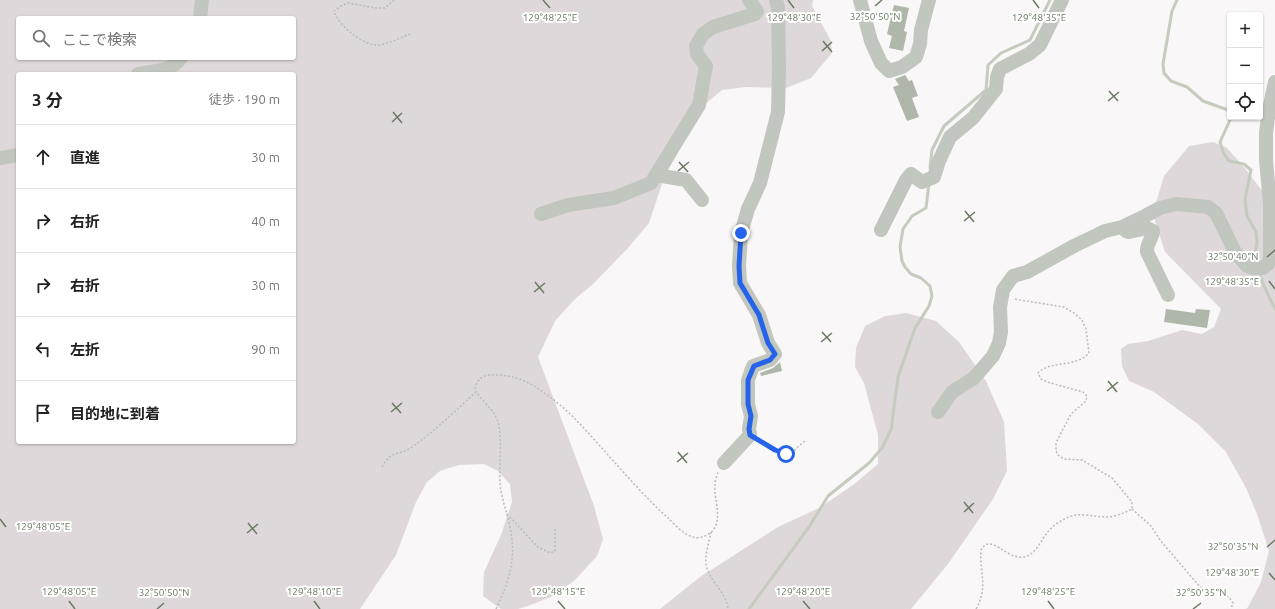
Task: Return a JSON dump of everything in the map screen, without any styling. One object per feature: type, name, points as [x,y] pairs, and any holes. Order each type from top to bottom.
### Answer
[{"type":"street","points":[[200,16],[202,0]]},
{"type":"street","points":[[541,214],[568,205],[614,198],[651,184],[699,105],[706,66],[697,54],[696,46],[703,34],[713,27],[754,14],[757,9],[749,0]]},
{"type":"street","points":[[724,464],[750,435],[749,429],[751,416],[748,404],[748,380],[754,366],[770,360],[775,354],[768,343],[759,315],[740,283],[739,250],[741,233],[748,209],[760,183],[778,112],[779,54],[778,8],[776,0]]},
{"type":"street","points":[[860,0],[871,41],[881,63],[889,71],[902,68],[916,57],[929,0]]},
{"type":"street","points":[[881,230],[906,180],[911,174],[928,180],[950,137],[973,118],[996,89],[997,77],[1000,69],[1029,54],[1040,45],[1062,0]]},
{"type":"street","points":[[153,72],[161,71],[177,63],[179,60]]},
{"type":"street","points":[[938,412],[952,392],[974,378],[993,356],[1001,332],[1000,307],[1003,290],[1013,276],[1027,272],[1105,231],[1146,216],[1160,208],[1176,204],[1208,207],[1216,213],[1235,252],[1247,266],[1258,268],[1268,264],[1270,258],[1270,204],[1266,160],[1266,140],[1269,110],[1275,82]]},
{"type":"street","points":[[0,158],[16,155]]},
{"type":"street","points":[[656,175],[686,180],[702,200]]},
{"type":"street","points":[[1122,226],[1129,232],[1147,228],[1153,231],[1147,252],[1168,295]]},
{"type":"path","points":[[394,0],[385,8],[376,8],[348,3],[334,11],[336,19],[353,35],[378,45],[410,34]]},
{"type":"path","points":[[1002,296],[1064,307],[1082,320],[1086,329],[1089,353],[1077,361],[1040,370],[1038,373],[1041,379],[1047,382],[1083,392],[1087,396],[1086,401],[1071,414],[1056,443],[1056,451],[1064,458],[1082,460],[1112,478],[1132,502],[1132,509],[1151,526],[1160,540],[1200,587],[1228,597],[1233,603],[1231,609]]},
{"type":"path","points":[[496,609],[512,568],[511,532],[500,483],[498,420],[492,410],[475,390],[478,381],[484,375],[494,374],[512,377],[533,385],[561,406],[576,419],[646,498],[681,530],[694,538],[702,538],[716,527],[718,520],[715,484],[718,471],[724,464]]},
{"type":"path","points":[[382,467],[387,458],[392,454],[410,448],[440,425],[476,392]]},
{"type":"path","points":[[750,435],[775,450],[786,454],[790,453],[805,441]]},
{"type":"path","points":[[976,609],[982,599],[984,583],[981,550],[986,544],[990,543],[995,545],[1008,554],[1018,558],[1026,557],[1032,553],[1052,528],[1070,516],[1082,515],[1108,517],[1123,514],[1132,509]]},
{"type":"path","points":[[506,513],[538,547],[550,552],[554,550],[555,546],[555,528]]},
{"type":"path","points":[[711,532],[706,557],[706,566],[711,577],[724,595],[728,609]]},
{"type":"shaded area","points":[[0,0],[813,0],[812,6],[831,41],[832,53],[811,78],[786,88],[746,87],[722,90],[704,105],[664,178],[649,223],[628,248],[593,284],[575,299],[555,321],[538,357],[594,506],[603,539],[597,556],[574,581],[551,597],[518,609],[501,609],[483,596],[484,572],[501,535],[512,502],[510,484],[498,471],[484,464],[459,465],[440,471],[427,482],[416,502],[396,555],[360,609],[0,609]]},
{"type":"shaded area","points":[[1213,142],[1227,148],[1244,167],[1275,208],[1275,609],[1246,609],[1261,582],[1269,551],[1257,514],[1246,488],[1226,452],[1198,424],[1154,392],[1129,381],[1122,366],[1121,349],[1128,344],[1148,341],[1182,330],[1202,334],[1214,327],[1221,309],[1165,252],[1155,221],[1155,206],[1164,176],[1189,146]]},
{"type":"shaded area","points":[[906,313],[936,321],[959,342],[986,381],[1004,422],[1007,471],[993,499],[948,564],[911,609],[660,609],[700,577],[778,527],[819,508],[853,485],[878,464],[878,435],[864,383],[855,367],[856,348],[865,326],[885,316]]},
{"type":"building","points":[[894,5],[909,8],[904,31],[907,32],[903,51],[889,48],[892,36],[887,34]]},
{"type":"building","points":[[905,75],[909,81],[912,80],[918,96],[912,98],[919,117],[907,121],[893,87],[899,85],[895,79]]},
{"type":"building","points":[[1166,309],[1195,313],[1196,309],[1210,310],[1207,328],[1164,322]]},
{"type":"building","points":[[780,362],[782,371],[761,376],[760,373],[773,368]]},
{"type":"waterway","points":[[930,168],[932,150],[944,126],[986,90],[988,65],[1001,53],[1030,40],[1050,0]]},
{"type":"waterway","points":[[1177,0],[1172,11],[1163,64],[1164,73],[1171,81],[1187,87],[1203,101],[1228,110],[1230,120],[1220,142],[1224,154],[1229,161],[1244,164],[1251,170],[1245,199],[1247,216],[1256,232],[1257,243],[1255,253],[1258,264]]},
{"type":"waterway","points":[[749,609],[809,527],[828,496],[869,463],[882,448],[891,430],[898,377],[915,328],[929,306],[932,296],[930,286],[921,278],[911,274],[905,267],[902,261],[900,247],[903,229],[912,216],[926,208],[929,183]]},
{"type":"waterway","points":[[1260,272],[1262,282],[1275,309]]},
{"type":"route","points":[[741,233],[739,250],[740,283],[759,315],[768,343],[775,354],[770,360],[754,366],[748,380],[748,404],[751,416],[749,429],[750,435],[775,450],[786,454]]}]
